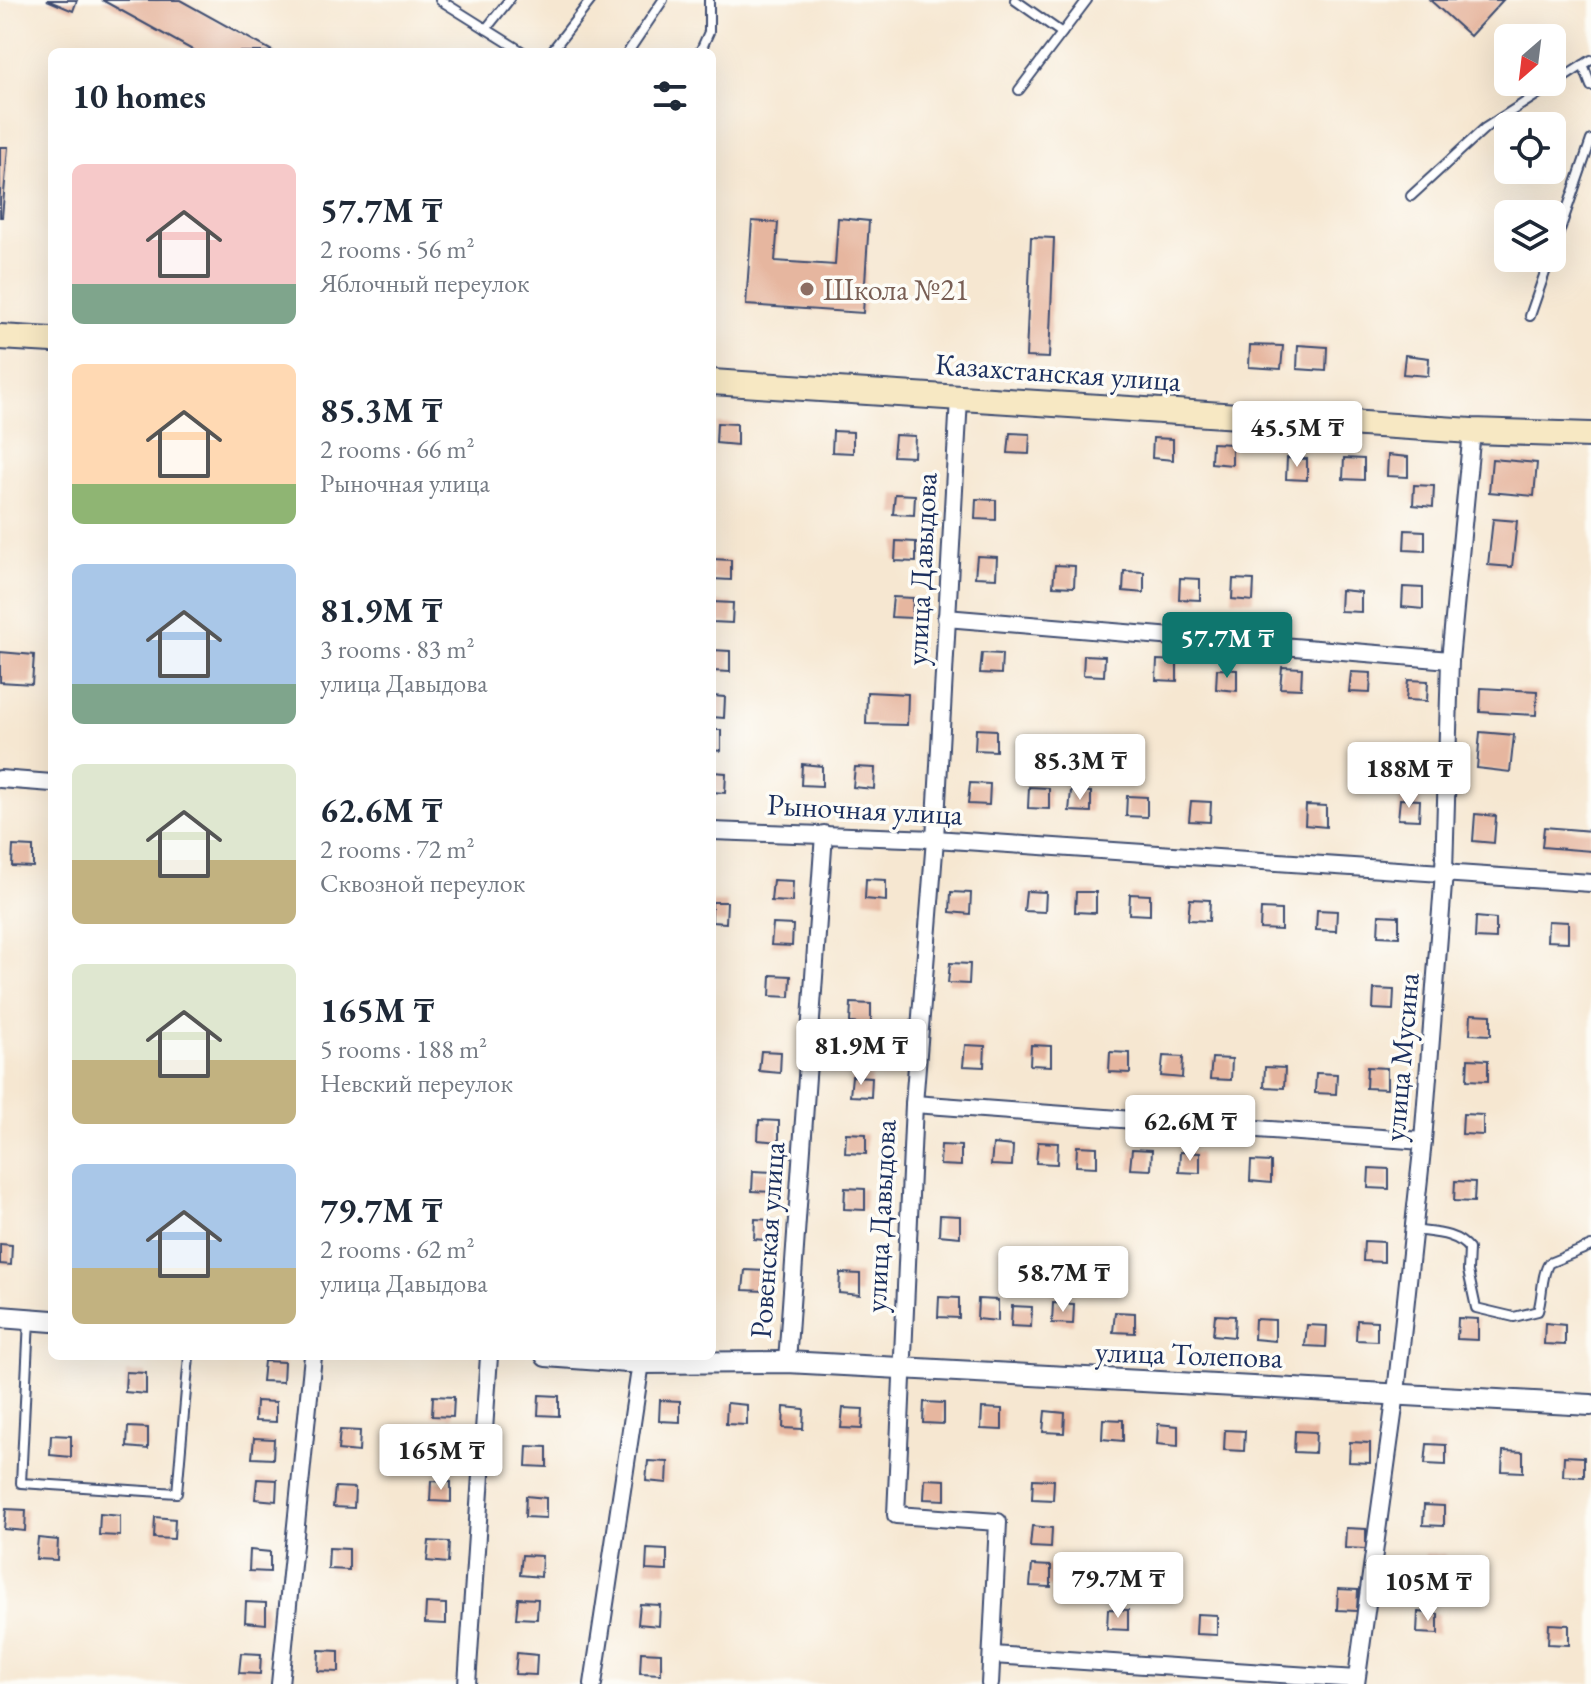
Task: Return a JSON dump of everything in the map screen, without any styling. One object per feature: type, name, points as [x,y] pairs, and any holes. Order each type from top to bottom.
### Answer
[{"type":"main road","points":[[0,337],[48,340]]},
{"type":"main road","name":"Казахстанская улица","points":[[716,382],[1472,431],[1591,435]]},
{"type":"street","name":"улица Давыдова","points":[[959,398],[935,839],[914,1104],[896,1515],[998,1522],[990,1684]]},
{"type":"street","name":"улица Мусина","points":[[1356,1682],[1396,1393],[1423,1141],[1444,872],[1450,660],[1472,431]]},
{"type":"street","points":[[946,618],[1450,660]]},
{"type":"street","points":[[0,779],[48,783]]},
{"type":"street","name":"Рыночная улица","points":[[716,831],[935,839],[1591,883]]},
{"type":"street","name":"Ровенская улица","points":[[787,1362],[824,834]]},
{"type":"street","points":[[914,1104],[1423,1141]]},
{"type":"street","points":[[0,1317],[48,1321]]},
{"type":"street","points":[[280,1684],[313,1360]]},
{"type":"street","points":[[467,1684],[489,1360]]},
{"type":"street","points":[[593,1684],[642,1360]]},
{"type":"street","name":"улица Толепова","points":[[642,1360],[787,1362],[900,1371],[1396,1393],[1591,1405]]},
{"type":"street","points":[[993,1655],[1261,1679],[1356,1682]]},
{"type":"lane","points":[[440,0],[517,48]]},
{"type":"lane","points":[[486,29],[509,0]]},
{"type":"lane","points":[[554,48],[591,0]]},
{"type":"lane","points":[[631,48],[663,0]]},
{"type":"lane","points":[[702,48],[709,32],[709,0]]},
{"type":"lane","points":[[1015,0],[1062,33]]},
{"type":"lane","points":[[1019,90],[1087,0]]},
{"type":"lane","points":[[1411,196],[1485,128],[1587,62],[1591,86]]},
{"type":"lane","points":[[1566,212],[1591,140]]},
{"type":"lane","points":[[1530,316],[1545,272]]},
{"type":"lane","points":[[1413,1230],[1455,1236],[1463,1241],[1469,1249],[1468,1271],[1476,1308],[1514,1317],[1538,1311],[1549,1263],[1591,1246]]},
{"type":"lane","points":[[29,1319],[21,1483],[177,1493],[189,1360]]},
{"type":"building","points":[[47,0],[77,0],[73,11]]},
{"type":"building","points":[[102,0],[180,0],[267,48],[189,48]]},
{"type":"building","points":[[1430,0],[1503,0],[1470,36]]},
{"type":"building","points":[[0,147],[8,147],[2,217],[0,217]]},
{"type":"building","points":[[838,218],[869,221],[863,313],[746,305],[752,221],[778,223],[775,261],[835,265]]},
{"type":"building","points":[[1031,237],[1054,238],[1049,358],[1026,357]]},
{"type":"building","points":[[1250,345],[1283,346],[1281,369],[1249,367]]},
{"type":"building","points":[[1298,345],[1327,347],[1326,371],[1297,369]]},
{"type":"building","points":[[1405,355],[1429,358],[1428,376],[1403,374]]},
{"type":"building","points":[[717,423],[737,424],[737,445],[716,443]]},
{"type":"building","points":[[833,431],[853,432],[853,453],[832,452]]},
{"type":"building","points":[[1010,433],[1030,434],[1029,454],[1008,453]]},
{"type":"building","points":[[895,435],[915,436],[914,457],[893,456]]},
{"type":"building","points":[[1153,438],[1173,439],[1173,460],[1152,458]]},
{"type":"building","points":[[1212,443],[1232,444],[1232,465],[1211,463]]},
{"type":"building","points":[[1388,455],[1408,457],[1408,477],[1387,476]]},
{"type":"building","points":[[1287,458],[1307,459],[1307,480],[1286,479]]},
{"type":"building","points":[[1344,458],[1364,459],[1364,480],[1343,479]]},
{"type":"building","points":[[1492,459],[1537,463],[1534,496],[1489,492]]},
{"type":"building","points":[[1414,485],[1434,486],[1433,507],[1413,505]]},
{"type":"building","points":[[895,494],[915,495],[914,515],[893,514]]},
{"type":"building","points":[[976,499],[996,500],[996,520],[975,519]]},
{"type":"building","points":[[1493,519],[1517,521],[1512,567],[1488,565]]},
{"type":"building","points":[[1405,530],[1425,531],[1425,551],[1404,550]]},
{"type":"building","points":[[896,541],[916,542],[916,562],[895,561]]},
{"type":"building","points":[[977,556],[997,557],[996,578],[975,577]]},
{"type":"building","points":[[716,559],[731,560],[731,580],[716,579]]},
{"type":"building","points":[[1055,565],[1075,566],[1074,587],[1053,586]]},
{"type":"building","points":[[1124,571],[1144,572],[1144,593],[1123,591]]},
{"type":"building","points":[[1180,578],[1200,579],[1200,600],[1179,599]]},
{"type":"building","points":[[1233,579],[1254,580],[1253,601],[1232,599]]},
{"type":"building","points":[[1403,587],[1423,588],[1423,609],[1402,607]]},
{"type":"building","points":[[1341,590],[1361,592],[1361,612],[1340,611]]},
{"type":"building","points":[[893,597],[913,598],[912,618],[891,617]]},
{"type":"building","points":[[716,602],[733,603],[732,623],[716,622]]},
{"type":"building","points":[[716,650],[730,651],[730,672],[716,671]]},
{"type":"building","points":[[0,652],[34,655],[32,684],[0,682]]},
{"type":"building","points":[[982,653],[1002,654],[1001,674],[980,673]]},
{"type":"building","points":[[1084,655],[1105,656],[1104,676],[1083,675]]},
{"type":"building","points":[[1157,660],[1177,661],[1177,681],[1156,680]]},
{"type":"building","points":[[1282,667],[1302,668],[1301,689],[1280,688]]},
{"type":"building","points":[[1217,669],[1237,670],[1237,691],[1216,689]]},
{"type":"building","points":[[1351,672],[1371,673],[1370,693],[1349,692]]},
{"type":"building","points":[[1408,680],[1428,681],[1427,701],[1406,700]]},
{"type":"building","points":[[1481,688],[1537,691],[1536,715],[1480,712]]},
{"type":"building","points":[[867,692],[908,694],[907,725],[866,724]]},
{"type":"building","points":[[716,696],[725,697],[724,718],[716,717]]},
{"type":"building","points":[[976,729],[996,730],[996,751],[975,750]]},
{"type":"building","points":[[716,730],[721,730],[721,751],[716,750]]},
{"type":"building","points":[[1480,732],[1514,735],[1510,772],[1477,768]]},
{"type":"building","points":[[1400,760],[1420,761],[1420,781],[1399,780]]},
{"type":"building","points":[[802,764],[822,766],[822,786],[801,785]]},
{"type":"building","points":[[855,767],[875,768],[874,789],[853,787]]},
{"type":"building","points":[[716,772],[726,773],[725,793],[716,792]]},
{"type":"building","points":[[970,783],[990,784],[989,805],[968,804]]},
{"type":"building","points":[[1029,787],[1049,788],[1049,809],[1028,808]]},
{"type":"building","points":[[1071,791],[1091,792],[1091,812],[1069,811]]},
{"type":"building","points":[[1127,796],[1147,797],[1147,817],[1126,816]]},
{"type":"building","points":[[1400,799],[1420,800],[1419,820],[1398,819]]},
{"type":"building","points":[[1191,801],[1211,802],[1210,822],[1189,821]]},
{"type":"building","points":[[1306,805],[1326,806],[1326,827],[1305,825]]},
{"type":"building","points":[[1475,814],[1496,816],[1494,843],[1473,841]]},
{"type":"building","points":[[1544,827],[1591,831],[1591,851],[1542,847]]},
{"type":"building","points":[[13,846],[33,847],[33,867],[12,866]]},
{"type":"building","points":[[866,879],[886,880],[886,901],[865,899]]},
{"type":"building","points":[[773,880],[793,881],[792,902],[771,901]]},
{"type":"building","points":[[1026,891],[1046,892],[1045,912],[1024,911]]},
{"type":"building","points":[[951,892],[971,893],[970,914],[950,912]]},
{"type":"building","points":[[1076,892],[1096,892],[1096,913],[1075,912]]},
{"type":"building","points":[[1130,894],[1150,895],[1150,915],[1129,914]]},
{"type":"building","points":[[1190,899],[1210,900],[1209,921],[1188,920]]},
{"type":"building","points":[[716,902],[727,902],[726,923],[716,922]]},
{"type":"building","points":[[1261,909],[1281,910],[1281,930],[1260,929]]},
{"type":"building","points":[[1317,910],[1337,911],[1336,931],[1316,930]]},
{"type":"building","points":[[1379,915],[1399,916],[1399,937],[1378,936]]},
{"type":"building","points":[[1476,917],[1496,919],[1496,939],[1475,938]]},
{"type":"building","points":[[1548,921],[1568,922],[1568,942],[1547,941]]},
{"type":"building","points":[[773,924],[793,925],[792,946],[771,945]]},
{"type":"building","points":[[950,963],[970,964],[969,984],[948,983]]},
{"type":"building","points":[[771,975],[791,976],[790,997],[770,996]]},
{"type":"building","points":[[1374,989],[1394,990],[1393,1010],[1373,1009]]},
{"type":"building","points":[[851,1003],[871,1004],[871,1025],[850,1023]]},
{"type":"building","points":[[1471,1014],[1491,1015],[1491,1035],[1470,1034]]},
{"type":"building","points":[[965,1045],[985,1046],[984,1067],[963,1066]]},
{"type":"building","points":[[1031,1045],[1051,1046],[1051,1066],[1030,1065]]},
{"type":"building","points":[[761,1051],[781,1052],[780,1073],[759,1071]]},
{"type":"building","points":[[1110,1052],[1130,1053],[1130,1073],[1109,1072]]},
{"type":"building","points":[[1163,1056],[1183,1057],[1182,1078],[1161,1076]]},
{"type":"building","points":[[1212,1058],[1232,1059],[1231,1080],[1210,1079]]},
{"type":"building","points":[[1468,1059],[1488,1060],[1488,1081],[1467,1080]]},
{"type":"building","points":[[1265,1067],[1285,1068],[1284,1088],[1264,1087]]},
{"type":"building","points":[[1367,1067],[1387,1068],[1387,1089],[1366,1088]]},
{"type":"building","points":[[1316,1073],[1337,1074],[1336,1094],[1315,1093]]},
{"type":"building","points":[[852,1076],[872,1077],[871,1097],[850,1096]]},
{"type":"building","points":[[1463,1114],[1483,1115],[1483,1135],[1462,1134]]},
{"type":"building","points":[[759,1120],[779,1121],[779,1142],[758,1140]]},
{"type":"building","points":[[846,1133],[866,1134],[866,1154],[845,1153]]},
{"type":"building","points":[[1038,1142],[1058,1143],[1057,1164],[1036,1163]]},
{"type":"building","points":[[993,1144],[1013,1146],[1012,1166],[991,1165]]},
{"type":"building","points":[[941,1145],[961,1146],[961,1166],[940,1165]]},
{"type":"building","points":[[1077,1146],[1097,1147],[1097,1167],[1076,1166]]},
{"type":"building","points":[[1132,1149],[1152,1150],[1151,1170],[1130,1169]]},
{"type":"building","points":[[1180,1152],[1200,1153],[1200,1173],[1179,1172]]},
{"type":"building","points":[[1251,1161],[1271,1162],[1271,1183],[1250,1181]]},
{"type":"building","points":[[1369,1168],[1389,1169],[1389,1189],[1368,1188]]},
{"type":"building","points":[[753,1171],[773,1172],[773,1192],[752,1191]]},
{"type":"building","points":[[1455,1181],[1475,1182],[1474,1202],[1454,1201]]},
{"type":"building","points":[[845,1188],[865,1189],[865,1210],[844,1209]]},
{"type":"building","points":[[940,1215],[960,1216],[960,1237],[939,1235]]},
{"type":"building","points":[[755,1219],[775,1220],[775,1241],[754,1239]]},
{"type":"building","points":[[1364,1241],[1384,1242],[1384,1262],[1363,1261]]},
{"type":"building","points":[[0,1244],[12,1245],[11,1265],[0,1264]]},
{"type":"building","points":[[745,1270],[765,1271],[764,1291],[743,1290]]},
{"type":"building","points":[[840,1273],[860,1274],[860,1295],[839,1293]]},
{"type":"building","points":[[939,1297],[959,1298],[959,1318],[938,1317]]},
{"type":"building","points":[[978,1299],[998,1300],[998,1321],[977,1319]]},
{"type":"building","points":[[1053,1303],[1074,1304],[1073,1324],[1052,1323]]},
{"type":"building","points":[[1012,1306],[1032,1307],[1031,1327],[1011,1326]]},
{"type":"building","points":[[1115,1312],[1135,1313],[1135,1333],[1113,1332]]},
{"type":"building","points":[[1215,1315],[1235,1316],[1234,1337],[1213,1335]]},
{"type":"building","points":[[1458,1318],[1478,1319],[1478,1340],[1457,1339]]},
{"type":"building","points":[[1255,1319],[1275,1320],[1275,1341],[1254,1339]]},
{"type":"building","points":[[1357,1320],[1377,1321],[1377,1341],[1356,1340]]},
{"type":"building","points":[[1545,1323],[1565,1325],[1565,1345],[1544,1344]]},
{"type":"building","points":[[1307,1325],[1327,1326],[1326,1347],[1305,1346]]},
{"type":"building","points":[[264,1361],[284,1362],[283,1382],[262,1381]]},
{"type":"building","points":[[126,1372],[146,1373],[146,1394],[125,1392]]},
{"type":"building","points":[[539,1395],[559,1396],[559,1416],[538,1415]]},
{"type":"building","points":[[433,1396],[454,1397],[453,1417],[432,1416]]},
{"type":"building","points":[[660,1400],[680,1401],[680,1422],[659,1421]]},
{"type":"building","points":[[256,1401],[276,1402],[276,1422],[255,1421]]},
{"type":"building","points":[[924,1402],[944,1403],[944,1424],[923,1423]]},
{"type":"building","points":[[727,1403],[747,1405],[747,1425],[726,1424]]},
{"type":"building","points":[[784,1407],[804,1409],[803,1429],[783,1428]]},
{"type":"building","points":[[843,1408],[863,1409],[862,1429],[841,1428]]},
{"type":"building","points":[[982,1408],[1002,1409],[1002,1430],[981,1429]]},
{"type":"building","points":[[1045,1411],[1065,1413],[1064,1433],[1043,1432]]},
{"type":"building","points":[[1103,1419],[1123,1420],[1123,1441],[1102,1439]]},
{"type":"building","points":[[1158,1424],[1178,1426],[1178,1446],[1157,1444]]},
{"type":"building","points":[[128,1427],[148,1428],[148,1449],[127,1447]]},
{"type":"building","points":[[340,1430],[360,1431],[359,1452],[338,1450]]},
{"type":"building","points":[[1225,1430],[1245,1431],[1244,1451],[1224,1450]]},
{"type":"building","points":[[1295,1431],[1316,1432],[1315,1453],[1294,1452]]},
{"type":"building","points":[[51,1435],[71,1436],[71,1457],[50,1455]]},
{"type":"building","points":[[254,1438],[274,1439],[273,1459],[252,1458]]},
{"type":"building","points":[[1350,1442],[1370,1443],[1370,1463],[1349,1462]]},
{"type":"building","points":[[1427,1444],[1446,1445],[1446,1465],[1425,1464]]},
{"type":"building","points":[[527,1446],[547,1447],[547,1467],[526,1466]]},
{"type":"building","points":[[1503,1451],[1523,1452],[1523,1472],[1502,1471]]},
{"type":"building","points":[[1564,1456],[1584,1457],[1584,1477],[1563,1476]]},
{"type":"building","points":[[648,1461],[668,1462],[667,1483],[646,1481]]},
{"type":"building","points":[[257,1479],[277,1480],[276,1501],[255,1499]]},
{"type":"building","points":[[925,1479],[945,1480],[945,1500],[924,1499]]},
{"type":"building","points":[[1033,1479],[1054,1480],[1053,1500],[1032,1499]]},
{"type":"building","points":[[431,1481],[451,1482],[451,1502],[430,1501]]},
{"type":"building","points":[[335,1487],[355,1488],[354,1508],[333,1507]]},
{"type":"building","points":[[526,1496],[546,1498],[546,1518],[525,1517]]},
{"type":"building","points":[[1424,1505],[1444,1506],[1444,1526],[1423,1525]]},
{"type":"building","points":[[6,1509],[26,1510],[25,1531],[4,1529]]},
{"type":"building","points":[[100,1514],[120,1516],[120,1536],[99,1535]]},
{"type":"building","points":[[155,1517],[175,1519],[174,1539],[154,1538]]},
{"type":"building","points":[[1032,1526],[1052,1528],[1051,1548],[1030,1547]]},
{"type":"building","points":[[1346,1528],[1366,1529],[1366,1549],[1345,1548]]},
{"type":"building","points":[[38,1538],[58,1540],[57,1560],[36,1559]]},
{"type":"building","points":[[429,1541],[449,1542],[448,1563],[427,1561]]},
{"type":"building","points":[[329,1548],[349,1549],[349,1570],[328,1569]]},
{"type":"building","points":[[647,1549],[667,1550],[667,1571],[646,1570]]},
{"type":"building","points":[[250,1550],[270,1552],[270,1572],[249,1571]]},
{"type":"building","points":[[1425,1554],[1445,1555],[1445,1576],[1424,1574]]},
{"type":"building","points":[[522,1555],[542,1556],[541,1577],[520,1575]]},
{"type":"building","points":[[1032,1565],[1051,1566],[1051,1587],[1030,1586]]},
{"type":"building","points":[[1338,1589],[1358,1590],[1357,1611],[1337,1610]]},
{"type":"building","points":[[518,1598],[538,1599],[537,1619],[516,1618]]},
{"type":"building","points":[[246,1602],[266,1603],[266,1624],[245,1622]]},
{"type":"building","points":[[426,1603],[446,1604],[446,1624],[425,1623]]},
{"type":"building","points":[[640,1604],[660,1605],[659,1626],[638,1624]]},
{"type":"building","points":[[1108,1609],[1128,1610],[1128,1630],[1107,1629]]},
{"type":"building","points":[[1418,1612],[1438,1614],[1438,1634],[1417,1633]]},
{"type":"building","points":[[1197,1614],[1217,1615],[1217,1635],[1196,1634]]},
{"type":"building","points":[[1549,1624],[1569,1625],[1569,1645],[1548,1644]]},
{"type":"building","points":[[319,1650],[339,1651],[339,1672],[318,1671]]},
{"type":"building","points":[[641,1652],[661,1653],[661,1674],[640,1673]]},
{"type":"building","points":[[241,1653],[261,1654],[260,1674],[239,1673]]},
{"type":"building","points":[[517,1653],[537,1655],[536,1675],[515,1674]]},
{"type":"place","name":"Школа №21","points":[[807,289]]}]
